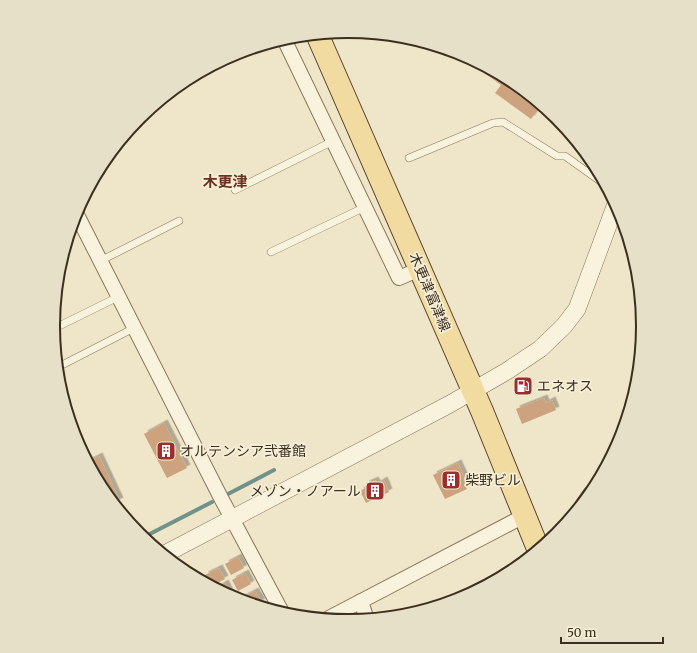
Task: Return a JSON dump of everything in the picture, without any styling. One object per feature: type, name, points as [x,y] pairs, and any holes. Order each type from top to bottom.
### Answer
[{"type":"main road","name":"木更津富津線","points":[[319,40],[473,390],[536,546]]},
{"type":"street","points":[[287,45],[399,278],[420,269]]},
{"type":"street","points":[[169,552],[233,520],[450,404],[507,371],[540,348],[571,318],[577,309],[613,212]]},
{"type":"street","points":[[80,222],[233,520],[280,606]]},
{"type":"street","points":[[336,614],[524,516]]},
{"type":"street","points":[[361,601],[366,614]]},
{"type":"lane","points":[[409,158],[493,123],[503,122],[556,156],[565,156],[595,178]]},
{"type":"lane","points":[[235,190],[333,141]]},
{"type":"lane","points":[[271,252],[365,207]]},
{"type":"lane","points":[[100,261],[179,221]]},
{"type":"lane","points":[[60,326],[118,297]]},
{"type":"lane","points":[[64,364],[134,328]]},
{"type":"building","points":[[482,71],[509,87],[542,113],[538,110],[531,119],[495,93],[501,85]]},
{"type":"building","points":[[544,398],[546,403],[552,400],[556,410],[522,424],[516,409]]},
{"type":"building","name":"オルテンシア弐番館","points":[[164,423],[187,468],[167,478],[144,434]]},
{"type":"building","points":[[99,456],[120,501],[109,487],[93,459]]},
{"type":"building","name":"柴野ビル","points":[[458,463],[468,485],[466,486],[467,489],[445,499],[433,475]]},
{"type":"building","name":"メゾン・ノアール","points":[[375,480],[377,484],[384,480],[389,492],[366,503],[360,491],[367,487],[366,484]]},
{"type":"building","points":[[238,557],[244,568],[231,575],[225,564]]},
{"type":"building","points":[[219,568],[225,579],[217,583],[205,575]]},
{"type":"building","points":[[245,573],[251,584],[238,591],[232,580]]},
{"type":"building","points":[[225,583],[228,588],[221,585]]},
{"type":"building","points":[[255,591],[262,602],[256,600],[246,596]]},
{"type":"waterway","points":[[228,494],[274,470]]},
{"type":"waterway","points":[[148,535],[212,502]]},
{"type":"place","name":"エネオス","points":[[523,386]]},
{"type":"place","name":"オルテンシア弐番館","points":[[166,451]]},
{"type":"place","name":"柴野ビル","points":[[451,480]]},
{"type":"place","name":"メゾン・ノアール","points":[[375,491]]},
{"type":"district","name":"木更津","points":[[225,182]]}]
